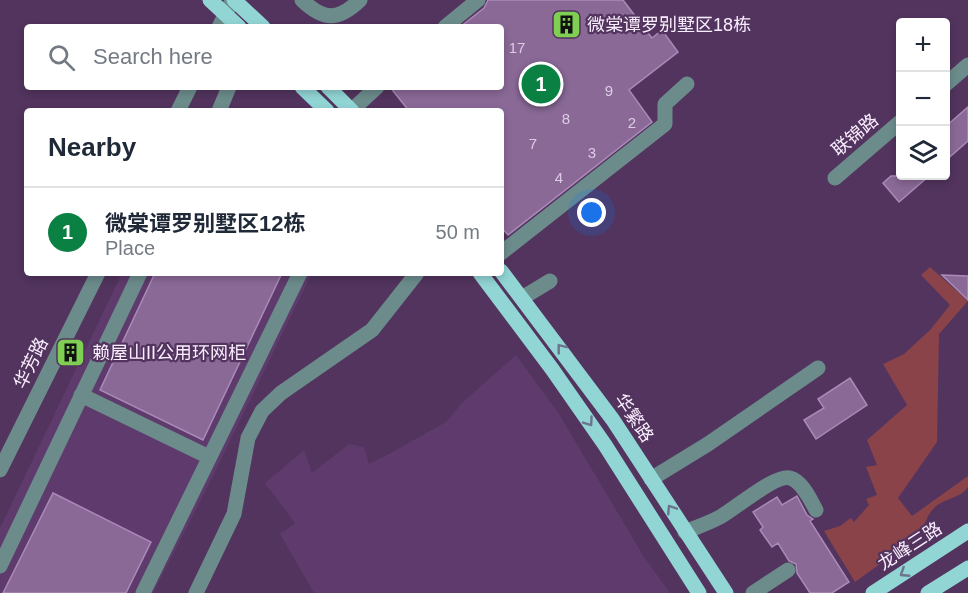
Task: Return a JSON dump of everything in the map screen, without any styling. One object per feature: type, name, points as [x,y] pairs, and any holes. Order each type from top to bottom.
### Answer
[{"type":"main road","points":[[210,0],[222,21]]},
{"type":"main road","points":[[234,0],[258,24]]},
{"type":"main road","points":[[305,90],[324,108]]},
{"type":"main road","points":[[331,90],[348,108]]},
{"type":"main road","name":"华繁路","points":[[504,275],[613,420],[726,593]]},
{"type":"main road","points":[[482,276],[605,445],[699,593]]},
{"type":"main road","name":"龙峰三路","points":[[873,593],[968,531]]},
{"type":"main road","points":[[928,593],[968,568]]},
{"type":"street","points":[[222,21],[234,0]]},
{"type":"street","points":[[302,0],[317,13],[334,16],[345,13],[360,0]]},
{"type":"street","points":[[449,24],[478,0]]},
{"type":"street","points":[[950,80],[968,65]]},
{"type":"street","points":[[504,251],[665,123],[665,104],[687,84]]},
{"type":"street","points":[[180,108],[188,90]]},
{"type":"street","points":[[220,108],[228,90]]},
{"type":"street","points":[[354,108],[374,90]]},
{"type":"street","name":"联锦路","points":[[835,178],[896,125]]},
{"type":"street","name":"华芳路","points":[[0,470],[97,276]]},
{"type":"street","points":[[0,566],[139,276]]},
{"type":"street","points":[[143,593],[299,276]]},
{"type":"street","points":[[196,593],[234,514],[248,438],[257,418],[269,402],[372,330],[415,276]]},
{"type":"street","points":[[522,298],[550,281]]},
{"type":"street","points":[[651,479],[708,444],[818,368]]},
{"type":"street","points":[[81,395],[210,457]]},
{"type":"street","points":[[685,532],[724,515],[774,481],[784,477],[789,477],[799,483],[816,510]]},
{"type":"street","points":[[753,593],[788,570]]},
{"type":"shaded area","points":[[930,267],[968,301],[939,334],[937,442],[898,498],[912,516],[968,476],[968,487],[961,494],[934,508],[916,538],[855,582],[824,531],[840,526],[851,518],[854,522],[869,505],[866,499],[877,495],[866,467],[877,465],[867,440],[907,405],[883,364],[904,354],[930,330],[950,305],[921,275]]},
{"type":"shaded area","points":[[121,276],[311,276],[153,593],[0,593],[0,528]]},
{"type":"shaded area","points":[[516,355],[559,414],[644,557],[670,593],[314,593],[280,534],[295,523],[265,483],[304,450],[312,473],[349,444],[364,447],[369,464],[389,454],[446,422],[462,403]]},
{"type":"building","points":[[488,0],[623,0],[652,38],[662,30],[678,52],[629,90],[652,122],[508,235],[504,230],[504,108],[407,108],[392,90],[504,90],[504,24],[464,24],[484,8]]},
{"type":"building","points":[[968,107],[968,141],[950,157],[950,126],[950,123]]},
{"type":"building","points":[[891,176],[896,176],[896,180],[924,180],[899,202],[883,183]]},
{"type":"building","points":[[942,275],[968,276],[968,300]]},
{"type":"building","points":[[154,276],[281,276],[203,440],[100,390]]},
{"type":"building","points":[[850,378],[867,405],[816,439],[804,420],[824,408],[818,399]]},
{"type":"building","points":[[53,493],[151,542],[126,593],[3,593]]},
{"type":"building","points":[[797,496],[807,515],[813,519],[810,521],[849,582],[832,593],[810,593],[797,573],[796,564],[789,561],[778,543],[772,547],[760,530],[763,527],[753,512],[777,497],[782,505]]},
{"type":"place","name":"微棠谭罗别墅区18栋","points":[[566,25]]},
{"type":"place","name":"微棠谭罗别墅区12栋","points":[[541,84]]},
{"type":"place","name":"赖屋山II公用环网柜","points":[[71,353]]}]
